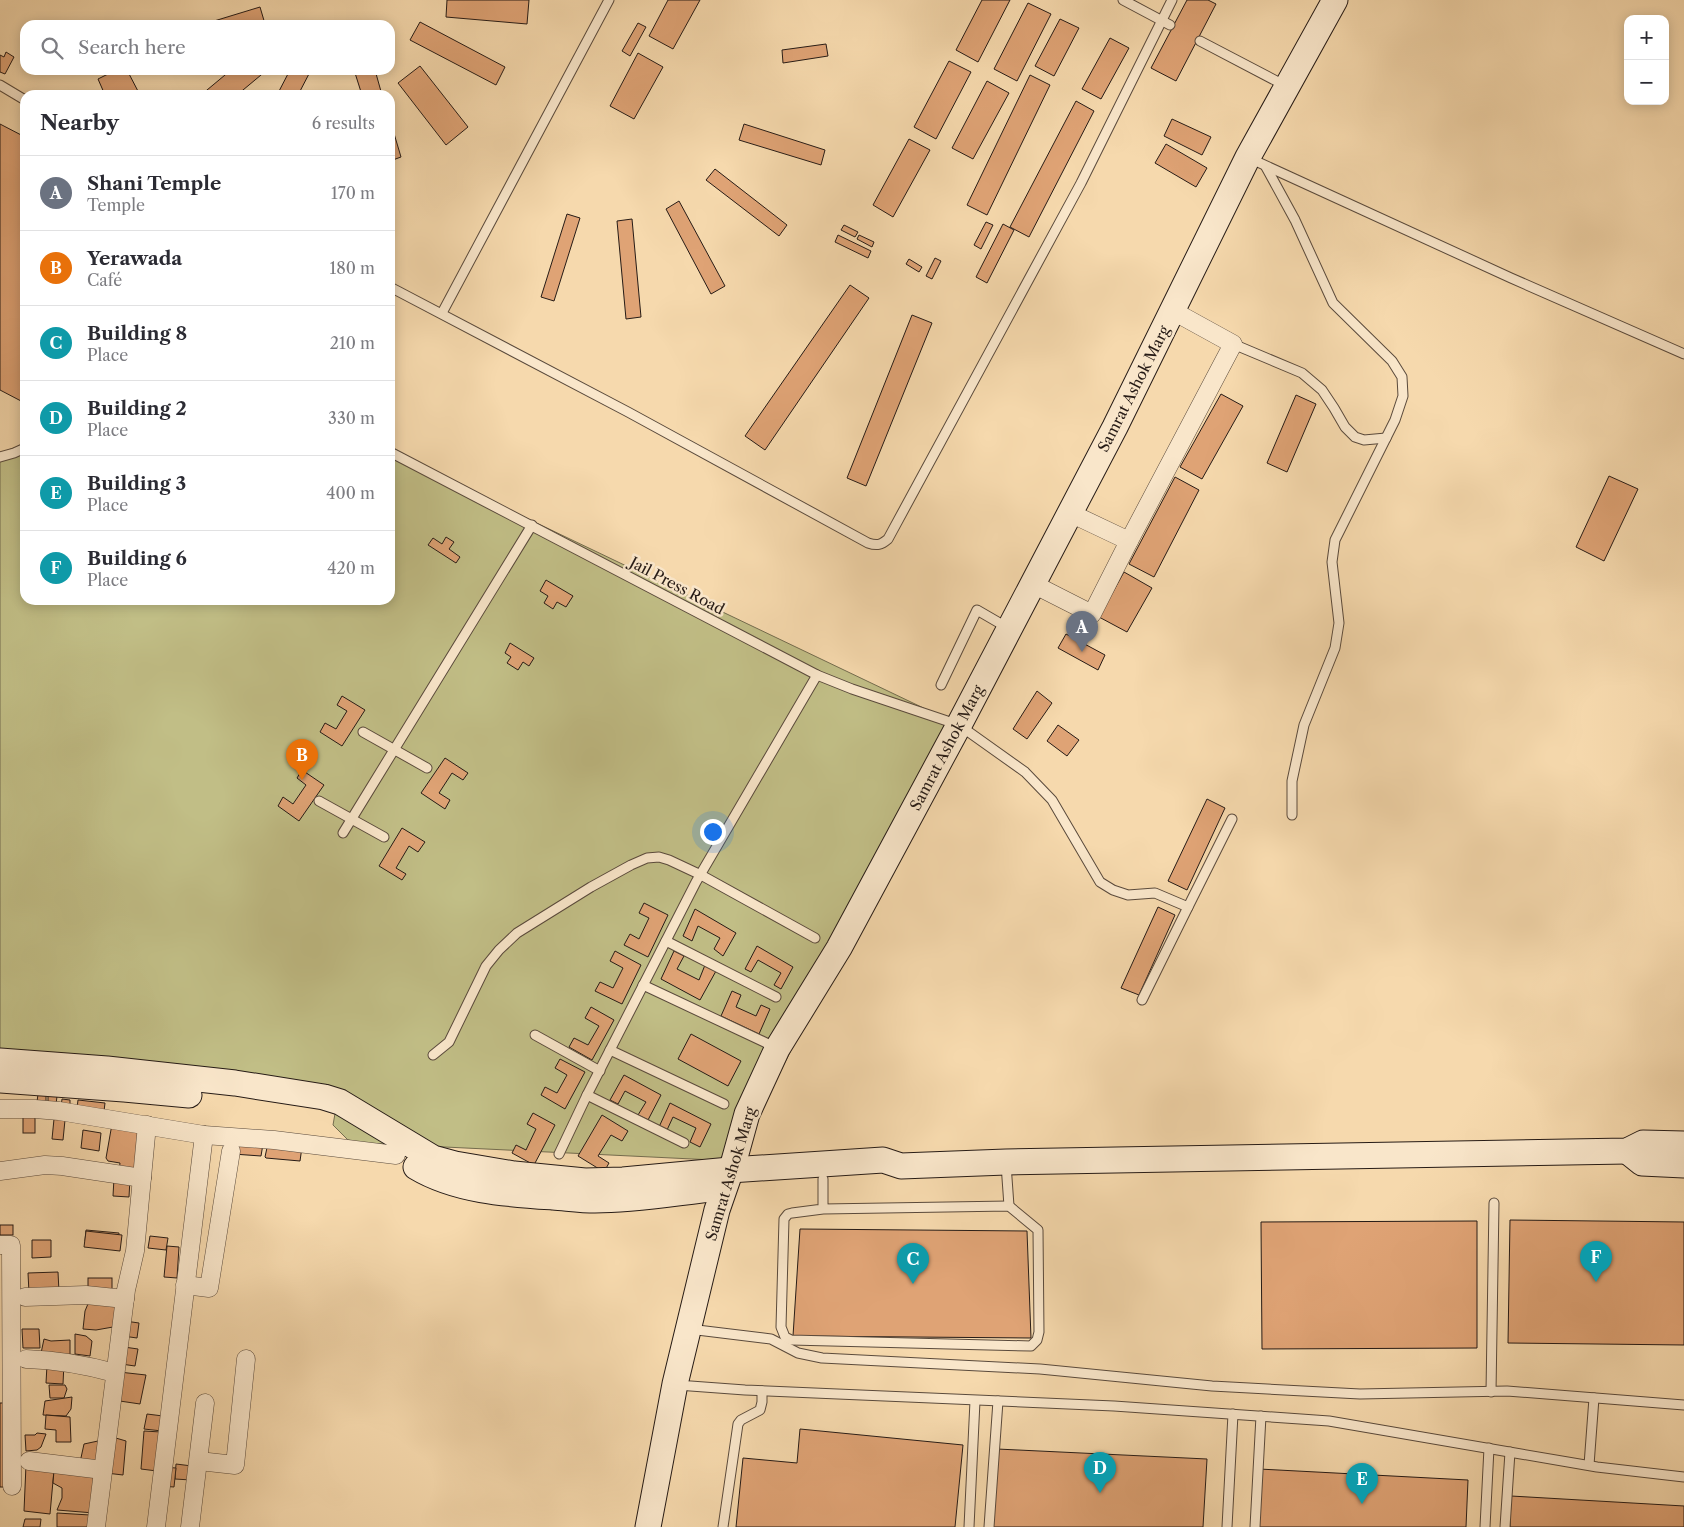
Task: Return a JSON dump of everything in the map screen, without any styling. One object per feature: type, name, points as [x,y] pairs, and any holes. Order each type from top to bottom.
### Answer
[{"type":"street","name":"Samrat Ashok Marg","points":[[648,1527],[675,1384],[688,1329],[717,1210],[734,1161],[747,1114],[778,1049],[839,948],[959,725],[1173,311],[1257,162],[1288,87],[1335,0]]},
{"type":"street","points":[[1033,584],[1092,614],[1233,344],[1173,311]]},
{"type":"street","points":[[1070,513],[1129,542]]},
{"type":"street","points":[[0,1061],[106,1069],[235,1083],[311,1094],[340,1102],[433,1158],[454,1164],[514,1174],[585,1181],[728,1178],[823,1179],[885,1177],[901,1166]]},
{"type":"street","points":[[0,1080],[124,1088],[309,1109],[339,1119],[424,1172],[452,1182],[520,1195],[595,1200],[646,1196],[728,1178],[883,1160],[901,1166],[1006,1162],[1627,1151],[1642,1143],[1684,1144]]},
{"type":"street","points":[[0,1109],[58,1111],[204,1135],[274,1140],[396,1155]]},
{"type":"street","points":[[96,1527],[124,1299],[135,1251],[147,1125]]},
{"type":"street","points":[[156,1527],[204,1135]]},
{"type":"street","points":[[185,1285],[209,1288],[231,1151]]},
{"type":"street","points":[[1627,1151],[1642,1163],[1684,1165]]},
{"type":"street","points":[[0,1171],[45,1165],[142,1178]]},
{"type":"street","points":[[0,1245],[11,1245],[12,1486]]},
{"type":"street","points":[[25,1297],[86,1295],[124,1299]]},
{"type":"street","points":[[26,1359],[52,1360],[86,1365],[115,1373]]},
{"type":"street","points":[[199,1462],[235,1465],[246,1359]]},
{"type":"street","points":[[190,1527],[205,1403]]},
{"type":"street","points":[[29,1461],[103,1470]]},
{"type":"lane","points":[[442,313],[609,0]]},
{"type":"lane","points":[[1123,0],[1170,25]]},
{"type":"lane","points":[[395,290],[637,416],[868,543],[883,544],[888,539],[1081,183],[1172,0]]},
{"type":"lane","points":[[1200,41],[1288,87]]},
{"type":"lane","points":[[0,85],[20,97]]},
{"type":"lane","points":[[1257,162],[1511,278],[1684,354]]},
{"type":"lane","points":[[1257,162],[1295,220],[1333,303],[1392,361],[1402,378],[1403,396],[1386,438],[1335,540],[1332,562],[1339,622],[1335,648],[1304,725],[1292,781],[1292,815]]},
{"type":"lane","points":[[1233,344],[1302,373],[1322,390],[1345,427],[1355,437],[1364,440],[1386,438]]},
{"type":"lane","points":[[0,456],[20,450]]},
{"type":"lane","name":"Jail Press Road","points":[[395,455],[817,675],[852,689],[959,725],[1024,772],[1052,800],[1100,882],[1113,890],[1128,895],[1156,893],[1188,907]]},
{"type":"lane","points":[[343,832],[532,525]]},
{"type":"lane","points":[[941,686],[977,610],[1009,629]]},
{"type":"lane","points":[[559,1154],[587,1095],[700,875],[817,675]]},
{"type":"lane","points":[[363,732],[427,768]]},
{"type":"lane","points":[[319,801],[384,836]]},
{"type":"lane","points":[[1142,1000],[1232,819]]},
{"type":"lane","points":[[433,1055],[449,1042],[486,966],[517,933],[592,887],[647,858],[659,857],[669,860],[815,938]]},
{"type":"lane","points":[[666,942],[776,998]]},
{"type":"lane","points":[[643,985],[778,1049]]},
{"type":"lane","points":[[535,1035],[600,1071]]},
{"type":"lane","points":[[610,1050],[724,1104]]},
{"type":"lane","points":[[587,1095],[684,1143]]},
{"type":"lane","points":[[1006,1162],[1009,1206]]},
{"type":"lane","points":[[823,1179],[823,1210]]},
{"type":"lane","points":[[1491,1392],[1494,1204]]},
{"type":"lane","points":[[1009,1206],[1038,1230],[1039,1332],[1037,1340],[1030,1346],[791,1340],[784,1337],[781,1327],[784,1219],[788,1214],[792,1213],[823,1210],[1009,1206]]},
{"type":"lane","points":[[688,1329],[771,1339],[798,1353],[822,1358],[1040,1369],[1212,1386],[1360,1394],[1491,1392],[1684,1405]]},
{"type":"lane","points":[[675,1384],[762,1391],[1114,1406],[1329,1421],[1589,1466],[1684,1477]]},
{"type":"lane","points":[[723,1527],[738,1424],[741,1420],[760,1410],[762,1391]]},
{"type":"lane","points":[[1589,1466],[1594,1398]]},
{"type":"lane","points":[[969,1527],[975,1400]]},
{"type":"lane","points":[[989,1527],[998,1401]]},
{"type":"lane","points":[[1227,1527],[1233,1414]]},
{"type":"lane","points":[[1255,1527],[1261,1416]]},
{"type":"lane","points":[[1484,1527],[1489,1448]]},
{"type":"lane","points":[[1505,1527],[1510,1452]]},
{"type":"shaded area","points":[[20,446],[20,605],[395,605],[395,455],[959,725],[734,1161],[362,1143],[348,1140],[333,1125],[336,1108],[0,1066],[0,453]]},
{"type":"building","points":[[447,0],[529,0],[527,24],[446,17]]},
{"type":"building","points":[[668,0],[700,0],[673,49],[649,36]]},
{"type":"building","points":[[982,0],[1010,0],[978,62],[956,50]]},
{"type":"building","points":[[1187,0],[1208,0],[1216,4],[1176,81],[1151,68]]},
{"type":"building","points":[[1028,3],[1051,14],[1017,81],[994,69]]},
{"type":"building","points":[[260,7],[264,20],[217,20]]},
{"type":"building","points":[[1060,19],[1079,28],[1054,76],[1035,66]]},
{"type":"building","points":[[420,22],[505,67],[496,85],[410,40]]},
{"type":"building","points":[[638,23],[646,27],[630,56],[622,51]]},
{"type":"building","points":[[1110,38],[1129,48],[1101,99],[1082,89]]},
{"type":"building","points":[[826,44],[828,56],[783,63],[782,50]]},
{"type":"building","points":[[6,52],[14,57],[5,74],[0,72],[0,55],[4,57]]},
{"type":"building","points":[[638,53],[663,67],[634,119],[610,106]]},
{"type":"building","points":[[949,61],[971,72],[936,139],[914,127]]},
{"type":"building","points":[[420,66],[468,127],[446,145],[398,83]]},
{"type":"building","points":[[106,75],[130,75],[137,90],[103,90],[98,79]]},
{"type":"building","points":[[225,75],[261,75],[243,90],[207,90]]},
{"type":"building","points":[[287,75],[308,75],[301,90],[280,90]]},
{"type":"building","points":[[356,75],[376,75],[381,90],[360,90]]},
{"type":"building","points":[[1030,75],[1050,85],[987,215],[967,205]]},
{"type":"building","points":[[987,81],[1009,93],[973,159],[952,148]]},
{"type":"building","points":[[1076,101],[1094,111],[1029,237],[1010,227]]},
{"type":"building","points":[[1172,119],[1211,137],[1202,155],[1164,136]]},
{"type":"building","points":[[0,124],[20,134],[20,400],[0,390]]},
{"type":"building","points":[[744,124],[825,150],[821,165],[739,140]]},
{"type":"building","points":[[395,137],[401,157],[395,159]]},
{"type":"building","points":[[909,139],[930,150],[893,217],[873,205]]},
{"type":"building","points":[[1166,144],[1207,168],[1196,187],[1155,163]]},
{"type":"building","points":[[715,169],[787,225],[779,236],[706,180]]},
{"type":"building","points":[[679,201],[725,286],[711,294],[666,209]]},
{"type":"building","points":[[567,214],[580,218],[554,301],[541,297]]},
{"type":"building","points":[[632,219],[641,317],[626,319],[617,221]]},
{"type":"building","points":[[986,222],[993,225],[981,249],[974,245]]},
{"type":"building","points":[[1003,224],[1014,230],[987,283],[976,277]]},
{"type":"building","points":[[844,225],[858,232],[855,237],[841,230]]},
{"type":"building","points":[[838,235],[871,251],[868,258],[835,242]]},
{"type":"building","points":[[859,235],[874,242],[872,247],[857,239]]},
{"type":"building","points":[[935,258],[941,261],[932,279],[926,276]]},
{"type":"building","points":[[909,259],[922,267],[919,272],[906,264]]},
{"type":"building","points":[[850,285],[869,298],[765,450],[745,436]]},
{"type":"building","points":[[912,315],[932,323],[866,486],[847,478]]},
{"type":"building","points":[[1221,394],[1243,406],[1202,479],[1180,467]]},
{"type":"building","points":[[1296,395],[1316,404],[1287,472],[1267,463]]},
{"type":"building","points":[[1609,476],[1638,489],[1604,561],[1576,547]]},
{"type":"building","points":[[1175,477],[1199,490],[1154,577],[1129,564]]},
{"type":"building","points":[[446,537],[454,542],[449,549],[460,557],[456,563],[428,545],[433,538],[442,544]]},
{"type":"building","points":[[1124,572],[1152,588],[1127,632],[1099,617]]},
{"type":"building","points":[[546,580],[573,596],[566,607],[557,602],[553,609],[544,603],[548,596],[540,591]]},
{"type":"building","points":[[1066,634],[1105,655],[1098,670],[1058,648]]},
{"type":"building","points":[[510,643],[534,658],[529,666],[523,662],[518,670],[507,663],[511,657],[505,653]]},
{"type":"building","points":[[1037,691],[1052,703],[1027,739],[1013,729]]},
{"type":"building","points":[[342,696],[365,710],[342,746],[320,732],[325,723],[336,729],[347,711],[337,705]]},
{"type":"building","points":[[1058,725],[1079,740],[1067,756],[1047,741]]},
{"type":"building","points":[[445,758],[468,773],[463,780],[452,773],[439,793],[450,800],[445,809],[421,793]]},
{"type":"building","points":[[302,770],[324,785],[299,821],[278,806],[283,797],[293,804],[306,785],[297,778]]},
{"type":"building","points":[[1207,799],[1225,808],[1187,890],[1168,881]]},
{"type":"building","points":[[402,828],[425,842],[418,852],[409,846],[396,868],[406,874],[402,880],[379,866]]},
{"type":"building","points":[[644,903],[668,915],[648,957],[624,945],[630,934],[639,939],[649,918],[639,913]]},
{"type":"building","points":[[1158,907],[1175,915],[1139,995],[1121,988]]},
{"type":"building","points":[[695,909],[736,933],[723,956],[714,949],[720,938],[698,926],[692,941],[683,936]]},
{"type":"building","points":[[757,946],[793,967],[781,989],[774,985],[781,973],[758,960],[751,972],[745,969]]},
{"type":"building","points":[[615,951],[641,965],[622,1004],[595,991],[600,982],[613,988],[623,968],[610,961]]},
{"type":"building","points":[[674,951],[684,956],[677,969],[699,980],[705,965],[716,971],[700,1000],[661,979]]},
{"type":"building","points":[[732,991],[741,995],[736,1007],[756,1016],[761,1005],[770,1009],[759,1034],[721,1016]]},
{"type":"building","points":[[591,1007],[614,1020],[592,1060],[569,1047],[574,1038],[588,1045],[599,1026],[585,1018]]},
{"type":"building","points":[[691,1034],[741,1061],[728,1086],[678,1059]]},
{"type":"building","points":[[560,1059],[585,1072],[565,1109],[541,1095],[545,1087],[557,1093],[567,1075],[555,1068]]},
{"type":"building","points":[[624,1075],[661,1095],[648,1120],[638,1115],[646,1102],[625,1091],[618,1104],[610,1100]]},
{"type":"building","points":[[38,1094],[46,1095],[46,1103],[37,1102]]},
{"type":"building","points":[[48,1095],[57,1096],[56,1105],[48,1104]]},
{"type":"building","points":[[62,1099],[70,1100],[70,1109],[61,1108]]},
{"type":"building","points":[[78,1100],[105,1103],[104,1111],[77,1108]]},
{"type":"building","points":[[670,1103],[711,1124],[700,1147],[690,1142],[696,1128],[673,1117],[667,1130],[659,1127]]},
{"type":"building","points":[[533,1113],[555,1125],[534,1165],[512,1153],[516,1145],[526,1150],[536,1129],[527,1124]]},
{"type":"building","points":[[23,1114],[35,1114],[35,1133],[23,1133]]},
{"type":"building","points":[[602,1115],[628,1131],[622,1141],[611,1135],[598,1156],[609,1163],[604,1172],[578,1156]]},
{"type":"building","points":[[54,1119],[65,1120],[63,1140],[52,1139]]},
{"type":"building","points":[[112,1124],[143,1130],[134,1175],[119,1172],[120,1163],[108,1161],[106,1158]]},
{"type":"building","points":[[83,1130],[101,1133],[99,1151],[81,1148]]},
{"type":"building","points":[[224,1141],[263,1144],[261,1156],[233,1154],[225,1151]]},
{"type":"building","points":[[268,1143],[302,1147],[300,1161],[266,1158]]},
{"type":"building","points":[[114,1178],[130,1179],[129,1197],[113,1196]]},
{"type":"building","points":[[1510,1220],[1684,1222],[1684,1345],[1508,1343]]},
{"type":"building","points":[[1477,1221],[1477,1348],[1262,1349],[1261,1222]]},
{"type":"building","points":[[0,1225],[13,1225],[13,1235],[0,1235]]},
{"type":"building","points":[[800,1229],[1027,1231],[1031,1338],[793,1336]]},
{"type":"building","points":[[86,1230],[119,1233],[118,1245],[85,1241]]},
{"type":"building","points":[[86,1231],[122,1235],[120,1251],[84,1247]]},
{"type":"building","points":[[150,1236],[168,1238],[166,1250],[148,1248]]},
{"type":"building","points":[[32,1240],[51,1240],[51,1257],[32,1258]]},
{"type":"building","points":[[167,1246],[179,1247],[177,1278],[164,1277]]},
{"type":"building","points":[[58,1272],[59,1292],[29,1293],[28,1273]]},
{"type":"building","points":[[88,1278],[112,1278],[112,1293],[88,1293]]},
{"type":"building","points":[[90,1299],[117,1300],[113,1327],[96,1330],[83,1329],[85,1311]]},
{"type":"building","points":[[125,1321],[139,1323],[137,1338],[123,1336]]},
{"type":"building","points":[[22,1329],[39,1329],[40,1348],[23,1348]]},
{"type":"building","points":[[75,1334],[86,1336],[92,1341],[90,1356],[75,1354]]},
{"type":"building","points":[[44,1339],[51,1341],[70,1340],[70,1359],[40,1358]]},
{"type":"building","points":[[124,1347],[138,1349],[135,1366],[121,1364]]},
{"type":"building","points":[[64,1363],[63,1384],[46,1383],[47,1365]]},
{"type":"building","points":[[119,1372],[146,1375],[140,1404],[113,1400]]},
{"type":"building","points":[[49,1385],[65,1385],[67,1389],[64,1398],[50,1398]]},
{"type":"building","points":[[72,1397],[71,1409],[66,1416],[43,1415],[45,1401]]},
{"type":"building","points":[[0,1403],[4,1403],[4,1487],[0,1487]]},
{"type":"building","points":[[147,1414],[163,1416],[162,1431],[144,1429]]},
{"type":"building","points":[[46,1415],[70,1417],[71,1442],[56,1442],[56,1430],[45,1429]]},
{"type":"building","points":[[800,1429],[963,1445],[955,1527],[736,1527],[743,1458],[797,1463]]},
{"type":"building","points":[[144,1431],[161,1432],[157,1471],[141,1469]]},
{"type":"building","points":[[37,1433],[46,1434],[41,1447],[37,1450],[26,1451],[25,1435],[35,1435]]},
{"type":"building","points":[[109,1436],[126,1441],[123,1475],[106,1473]]},
{"type":"building","points":[[98,1441],[96,1466],[79,1467],[84,1444]]},
{"type":"building","points":[[997,1449],[1207,1459],[1203,1527],[993,1527]]},
{"type":"building","points":[[176,1464],[192,1466],[191,1480],[175,1479]]},
{"type":"building","points":[[26,1465],[54,1470],[50,1514],[24,1511]]},
{"type":"building","points":[[163,1467],[176,1468],[174,1487],[161,1486]]},
{"type":"building","points":[[99,1469],[94,1513],[57,1510],[62,1498],[62,1488],[53,1483],[54,1470]]},
{"type":"building","points":[[1259,1469],[1468,1480],[1466,1527],[1256,1527]]},
{"type":"building","points":[[1511,1496],[1684,1506],[1684,1527],[1510,1527]]},
{"type":"building","points":[[57,1513],[90,1515],[88,1527],[57,1527]]},
{"type":"building","points":[[25,1519],[41,1519],[40,1527],[23,1527]]},
{"type":"place","name":"Shani Temple","points":[[1082,652]]},
{"type":"place","name":"Yerawada","points":[[302,780]]},
{"type":"place","name":"Building 6","points":[[1596,1282]]},
{"type":"place","name":"Building 8","points":[[913,1284]]},
{"type":"place","name":"Building 2","points":[[1100,1493]]},
{"type":"place","name":"Building 3","points":[[1362,1504]]}]
